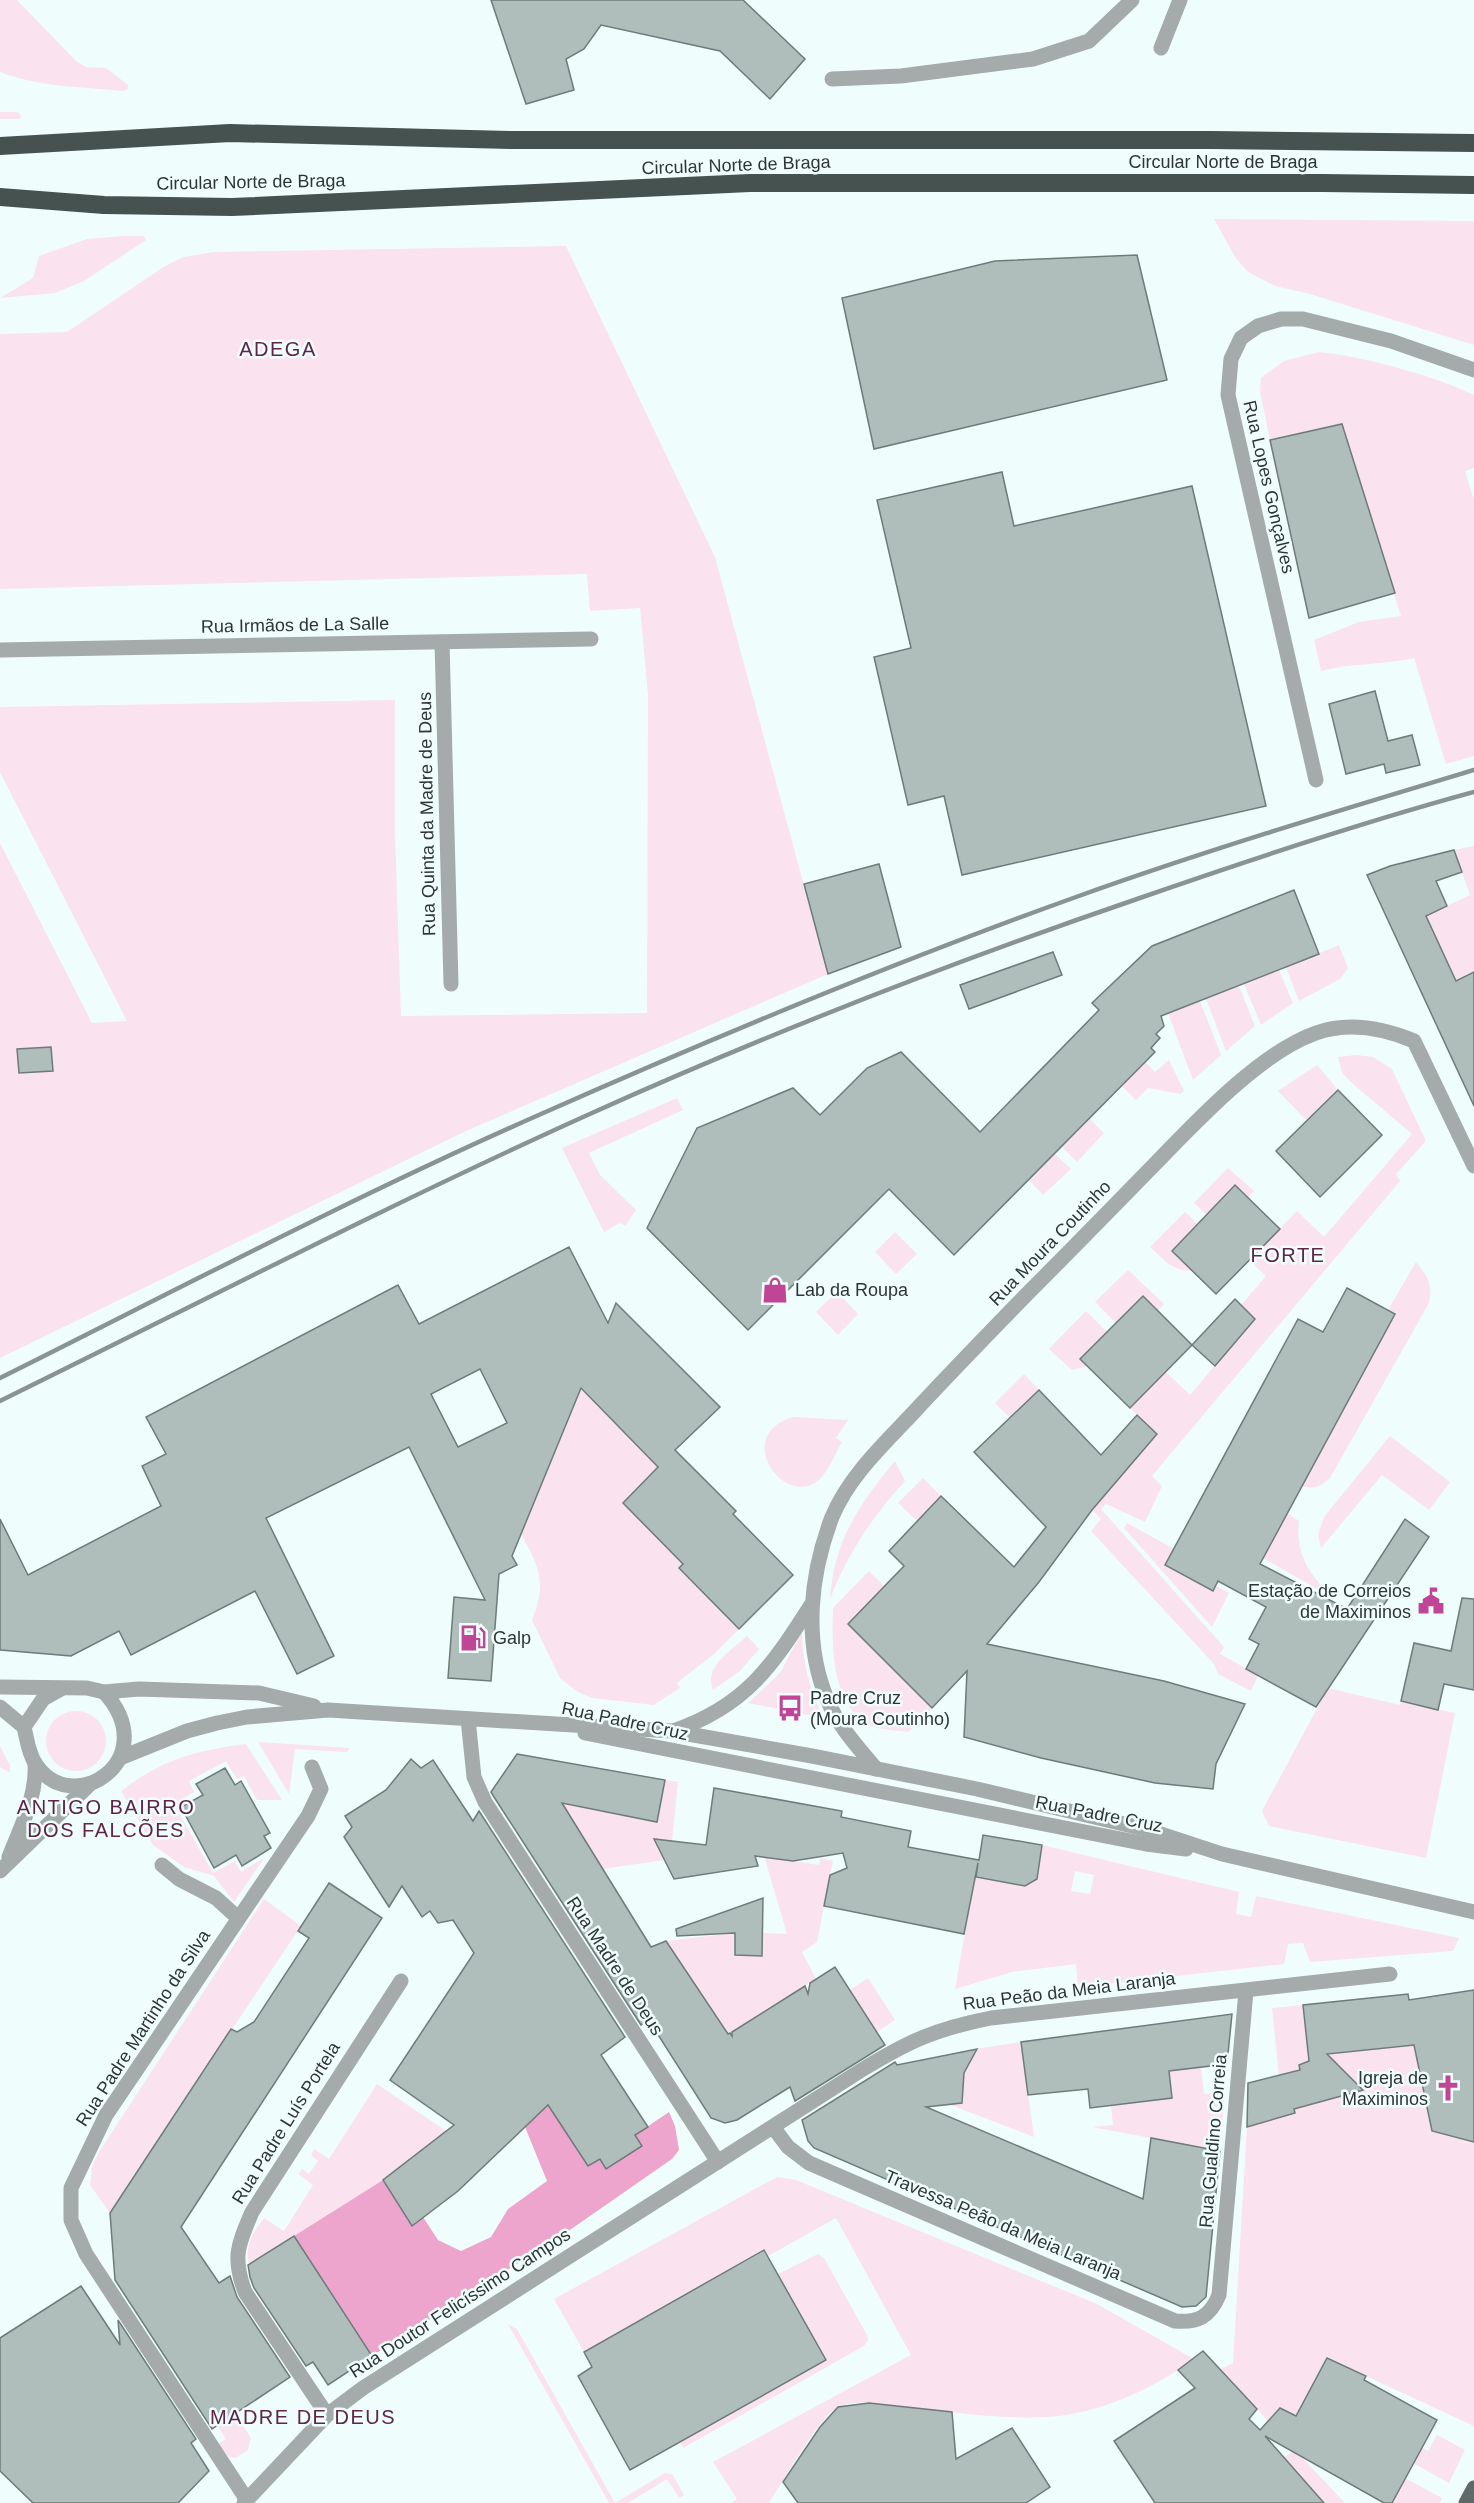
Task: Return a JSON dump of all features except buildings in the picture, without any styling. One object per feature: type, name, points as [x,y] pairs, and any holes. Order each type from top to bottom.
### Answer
[{"type":"highway","name":"Circular Norte de Braga","points":[[0,146],[230,133],[512,140],[1211,140],[1474,143]]},
{"type":"highway","name":"Circular Norte de Braga","points":[[0,197],[104,205],[232,207],[750,183],[1474,185]]},
{"type":"main road","points":[[1466,2503],[1474,2488]]},
{"type":"street","points":[[832,79],[901,76],[1033,59],[1089,41],[1132,0]]},
{"type":"street","points":[[1161,48],[1180,0]]},
{"type":"street","name":"Rua Lopes Gonçalves","points":[[1316,780],[1228,395],[1231,359],[1242,338],[1258,326],[1281,319],[1303,319],[1391,341],[1474,370]]},
{"type":"street","name":"Rua Irmãos de La Salle","points":[[0,650],[591,639]]},
{"type":"street","name":"Rua Quinta da Madre de Deus","points":[[442,642],[451,984]]},
{"type":"street","name":"Rua Moura Coutinho","points":[[876,1769],[842,1726],[827,1700],[817,1668],[811,1605],[832,1517],[844,1493],[863,1467],[952,1371],[1193,1125],[1247,1076],[1284,1049],[1316,1033],[1353,1026],[1387,1029],[1414,1041],[1474,1166]]},
{"type":"street","name":"Rua Moura Coutinho","points":[[671,1731],[694,1724],[748,1690],[781,1652],[811,1605]]},
{"type":"street","points":[[0,1687],[87,1688],[104,1692],[139,1689],[259,1693],[328,1710]]},
{"type":"street","points":[[24,1727],[43,1699],[62,1688]]},
{"type":"street","points":[[3,1867],[90,1784],[112,1770],[120,1758],[125,1740],[123,1722],[117,1706],[104,1692]]},
{"type":"street","points":[[0,1707],[24,1727],[28,1748],[35,1763],[50,1778],[69,1785],[90,1784]]},
{"type":"street","points":[[120,1758],[188,1731],[218,1723],[247,1717],[328,1710],[549,1726]]},
{"type":"street","name":"Rua Madre de Deus","points":[[468,1719],[474,1777],[480,1792],[718,2162]]},
{"type":"street","name":"Rua Padre Cruz","points":[[549,1726],[671,1731],[876,1769],[1085,1814],[1149,1830],[1222,1854],[1474,1912]]},
{"type":"street","name":"Rua Padre Cruz","points":[[549,1726],[1146,1844],[1222,1854]]},
{"type":"street","points":[[3,1867],[29,1808],[36,1782],[35,1763]]},
{"type":"street","name":"Rua Padre Martinho da Silva","points":[[246,2501],[86,2254],[76,2235],[69,2205],[71,2188],[106,2115],[308,1816],[321,1789],[312,1767]]},
{"type":"street","points":[[162,1864],[179,1879],[216,1898],[238,1918]]},
{"type":"street","name":"Rua Peão da Meia Laranja","points":[[718,2162],[899,2047],[950,2026],[991,2018],[1390,1974]]},
{"type":"street","name":"Rua Padre Luís Portela","points":[[327,2415],[245,2292],[237,2270],[237,2247],[252,2212],[400,1981]]},
{"type":"street","name":"Rua Gualdino Correia","points":[[1219,2295],[1246,1990]]},
{"type":"street","name":"Travessa Peão da Meia Laranja","points":[[773,2127],[788,2147],[809,2163],[1175,2321],[1191,2323],[1203,2318],[1213,2309],[1219,2295]]},
{"type":"street","name":"Rua Doutor Felicíssimo Campos","points":[[246,2501],[327,2415],[416,2352],[718,2162]]},
{"type":"shaded area","points":[[0,0],[17,0],[76,61],[86,67],[106,68],[128,85],[128,89],[124,91],[46,84],[0,72]]},
{"type":"shaded area","points":[[0,112],[17,112],[22,116],[19,119],[0,119]]},
{"type":"shaded area","points":[[1214,219],[1474,221],[1474,345],[1310,294],[1275,286],[1248,272],[1235,257]]},
{"type":"shaded area","points":[[144,236],[146,240],[84,281],[55,293],[0,298],[33,278],[39,256],[87,239]]},
{"type":"shaded area","points":[[566,246],[715,557],[828,974],[466,1131],[0,1358],[0,843],[92,1023],[127,1021],[0,772],[0,707],[395,700],[395,833],[401,1016],[647,1013],[648,695],[640,608],[590,611],[587,574],[0,589],[0,334],[67,332],[165,266],[184,257],[214,252]]},
{"type":"shaded area","points":[[1319,352],[1398,368],[1474,395],[1474,468],[1465,471],[1474,500],[1474,756],[1446,764],[1414,658],[1321,671],[1314,640],[1359,622],[1401,616],[1342,425],[1270,440],[1260,392],[1261,378],[1284,361]]},
{"type":"shaded area","points":[[1474,846],[1474,972],[1456,981],[1426,916],[1470,895],[1454,850]]},
{"type":"shaded area","points":[[1339,945],[1348,968],[1340,979],[1299,1001],[1286,967]]},
{"type":"shaded area","points":[[1279,970],[1293,1003],[1261,1025],[1244,984]]},
{"type":"shaded area","points":[[1239,986],[1255,1026],[1226,1051],[1206,999]]},
{"type":"shaded area","points":[[1200,1001],[1221,1055],[1193,1080],[1168,1013]]},
{"type":"shaded area","points":[[1356,1055],[1373,1057],[1392,1069],[1426,1141],[1396,1174],[1400,1181],[1152,1476],[1162,1486],[1145,1522],[1106,1504],[1101,1509],[1224,1647],[1220,1654],[1258,1675],[1251,1691],[1218,1674],[1214,1664],[1091,1531],[1101,1519],[1092,1510],[1157,1434],[1130,1408],[1166,1372],[1190,1395],[1254,1319],[1241,1305],[1266,1276],[1249,1260],[1297,1211],[1324,1237],[1412,1134],[1342,1073],[1338,1057]]},
{"type":"shaded area","points":[[1169,1060],[1184,1091],[1180,1094],[1148,1088],[1136,1100],[1122,1086],[1145,1062],[1155,1072]]},
{"type":"shaded area","points":[[1317,1065],[1338,1090],[1307,1121],[1278,1091]]},
{"type":"shaded area","points":[[677,1098],[683,1110],[589,1153],[600,1175],[636,1210],[625,1226],[620,1223],[604,1232],[562,1148]]},
{"type":"shaded area","points":[[1090,1119],[1104,1133],[1077,1162],[1062,1147]]},
{"type":"shaded area","points":[[1055,1154],[1071,1169],[1043,1195],[1029,1180]]},
{"type":"shaded area","points":[[1228,1168],[1254,1191],[1248,1198],[1235,1186],[1207,1215],[1194,1203]]},
{"type":"shaded area","points":[[1185,1212],[1198,1224],[1172,1251],[1192,1271],[1174,1267],[1150,1247]]},
{"type":"shaded area","points":[[895,1232],[917,1254],[896,1274],[875,1252]]},
{"type":"shaded area","points":[[1416,1262],[1428,1281],[1429,1303],[1330,1478],[1317,1487],[1302,1486],[1395,1314],[1388,1310]]},
{"type":"shaded area","points":[[1128,1270],[1164,1304],[1158,1311],[1142,1296],[1116,1323],[1095,1302]]},
{"type":"shaded area","points":[[837,1292],[858,1314],[838,1335],[816,1312]]},
{"type":"shaded area","points":[[1086,1311],[1107,1332],[1080,1359],[1088,1366],[1072,1370],[1049,1349]]},
{"type":"shaded area","points":[[1024,1374],[1039,1390],[1010,1418],[995,1403]]},
{"type":"shaded area","points":[[581,1388],[658,1467],[623,1503],[683,1564],[679,1568],[739,1629],[715,1653],[677,1683],[680,1688],[654,1705],[592,1698],[576,1691],[560,1678],[532,1620],[539,1596],[539,1576],[537,1566],[521,1534]]},
{"type":"shaded area","points":[[793,1417],[848,1420],[836,1438],[842,1442],[826,1471],[818,1481],[800,1487],[788,1483],[777,1475],[768,1464],[765,1451],[767,1437],[776,1426]]},
{"type":"shaded area","points":[[1390,1436],[1450,1482],[1429,1510],[1382,1475],[1321,1548],[1318,1535],[1324,1517]]},
{"type":"shaded area","points":[[895,1461],[905,1481],[862,1536],[830,1599],[837,1559],[850,1524]]},
{"type":"shaded area","points":[[923,1478],[941,1496],[917,1521],[898,1503]]},
{"type":"shaded area","points":[[1287,1513],[1299,1521],[1302,1556],[1321,1585],[1319,1590],[1263,1558]]},
{"type":"shaded area","points":[[1127,1523],[1174,1549],[1165,1565],[1212,1591],[1216,1586],[1229,1593],[1212,1627],[1124,1528]]},
{"type":"shaded area","points":[[869,1571],[884,1586],[848,1624],[932,1708],[908,1732],[878,1728],[863,1722],[852,1711],[839,1684],[834,1653],[833,1608]]},
{"type":"shaded area","points":[[802,1632],[808,1676],[823,1716],[800,1714],[802,1701],[782,1697],[779,1709],[748,1703],[780,1673]]},
{"type":"shaded area","points":[[747,1636],[759,1649],[740,1671],[713,1690],[711,1682],[715,1667]]},
{"type":"shaded area","points":[[1328,1688],[1400,1705],[1401,1701],[1455,1713],[1426,1858],[1269,1826],[1262,1811]]},
{"type":"shaded area","points":[[76,1711],[93,1716],[101,1724],[106,1741],[101,1758],[93,1766],[76,1771],[59,1766],[51,1758],[46,1741],[51,1724],[59,1716]]},
{"type":"shaded area","points":[[258,1742],[350,1748],[347,1752],[295,1749],[289,1794]]},
{"type":"shaded area","points":[[246,1744],[282,1800],[257,1800],[244,1776],[237,1779],[226,1761],[189,1781],[194,1792],[174,1804],[213,1873],[235,1861],[241,1872],[265,1857],[234,1902],[214,1876],[184,1867],[153,1845],[121,1791],[151,1771],[180,1758]]},
{"type":"shaded area","points":[[0,1746],[10,1765],[10,1773],[0,1767]]},
{"type":"shaded area","points":[[665,1780],[678,1782],[672,1841],[654,1839],[665,1860],[602,1869],[559,1802],[656,1822]]},
{"type":"shaded area","points":[[1042,1845],[1239,1892],[1236,1914],[1251,1917],[1256,1896],[1459,1938],[1453,1951],[1310,1962],[1303,1943],[1288,1944],[1284,1964],[1078,1987],[1076,1964],[1012,1972],[955,1989],[975,1877],[1025,1886],[1037,1879]],"holes":[[[1075,1871],[1094,1875],[1090,1894],[1071,1891]]]},
{"type":"shaded area","points":[[762,1849],[781,1859],[819,1865],[820,1858],[833,1861],[817,1942],[802,1952],[816,1979],[728,2034],[666,1941],[735,1933],[735,1955],[762,1956],[762,1933],[787,1934]]},
{"type":"shaded area","points":[[264,1899],[301,1926],[110,2213],[90,2185],[92,2167],[99,2152]]},
{"type":"shaded area","points":[[868,1978],[895,2020],[877,2032],[850,1990]]},
{"type":"shaded area","points":[[1474,1990],[1474,2426],[1327,2358],[1296,2416],[1280,2408],[1268,2421],[1221,2369],[1233,2363],[1247,2127],[1295,2113],[1279,2075],[1272,2008],[1303,2005],[1309,2056],[1414,2044],[1409,2000]],"holes":[[[1327,2054],[1363,2090],[1310,2105],[1299,2065]]]},
{"type":"shaded area","points":[[1021,2042],[1034,2137],[927,2096],[964,2073],[970,2060],[968,2050]]},
{"type":"shaded area","points":[[1201,2067],[1204,2094],[1225,2092],[1220,2151],[1092,2127],[1113,2125],[1111,2106],[1172,2098],[1169,2071]]},
{"type":"shaded area","points":[[377,2084],[446,2131],[383,2180],[249,2264],[249,2245],[253,2234],[264,2218],[284,2231],[313,2185],[298,2174],[302,2169],[309,2174],[318,2161],[311,2155],[314,2149],[329,2159]]},
{"type":"shaded area","points":[[539,2091],[588,2166],[600,2159],[606,2168],[635,2135],[669,2112],[675,2126],[679,2150],[672,2159],[567,2232],[372,2356],[294,2236],[383,2180],[412,2226],[423,2217],[438,2240],[461,2251],[491,2237],[508,2209],[547,2181],[525,2127],[514,2113]]},
{"type":"shaded area","points":[[777,2177],[796,2180],[1097,2304],[1194,2359],[1161,2380],[1125,2398],[1067,2415],[1001,2417],[880,2404],[846,2404],[830,2413],[821,2423],[769,2503],[731,2503],[737,2499],[713,2462],[911,2355],[836,2218],[768,2256],[764,2250],[584,2352],[554,2299]]},
{"type":"shaded area","points":[[818,2254],[824,2258],[867,2335],[868,2340],[864,2346],[683,2448],[680,2442],[826,2360],[778,2274]]},
{"type":"shaded area","points":[[508,2324],[517,2329],[615,2503],[609,2503]]},
{"type":"shaded area","points":[[235,2414],[251,2438],[248,2450],[235,2458],[229,2457],[218,2444],[226,2439],[217,2425]]},
{"type":"shaded area","points":[[1437,2435],[1465,2450],[1449,2483],[1413,2463],[1422,2448],[1428,2451]]},
{"type":"shaded area","points":[[1295,2450],[1345,2503],[1324,2503],[1284,2457]]},
{"type":"shaded area","points":[[665,2473],[672,2474],[684,2495],[679,2498],[667,2479],[628,2503],[615,2503]]},
{"type":"shaded area","points":[[1405,2478],[1442,2498],[1440,2503],[1392,2503]]},
{"type":"railway","points":[[0,1378],[404,1177],[607,1085],[740,1028],[941,947],[1125,880],[1274,831],[1474,770]]},
{"type":"railway","points":[[0,1401],[443,1182],[592,1113],[726,1055],[931,973],[1068,923],[1221,870],[1389,816],[1474,792]]},
{"type":"place","name":"Lab da Roupa","points":[[775,1290]]},
{"type":"place","name":"Estação de Correios de Maximinos","points":[[1431,1601]]},
{"type":"place","name":"Galp","points":[[473,1638]]},
{"type":"place","name":"Padre Cruz (Moura Coutinho)","points":[[790,1708]]},
{"type":"place","name":"Igreja de Maximinos","points":[[1448,2088]]},
{"type":"district","name":"ADEGA","points":[[278,349]]},
{"type":"district","name":"FORTE","points":[[1288,1255]]},
{"type":"district","name":"ANTIGO BAIRRO DOS FALCÕES","points":[[106,1818]]},
{"type":"district","name":"MADRE DE DEUS","points":[[303,2417]]}]
